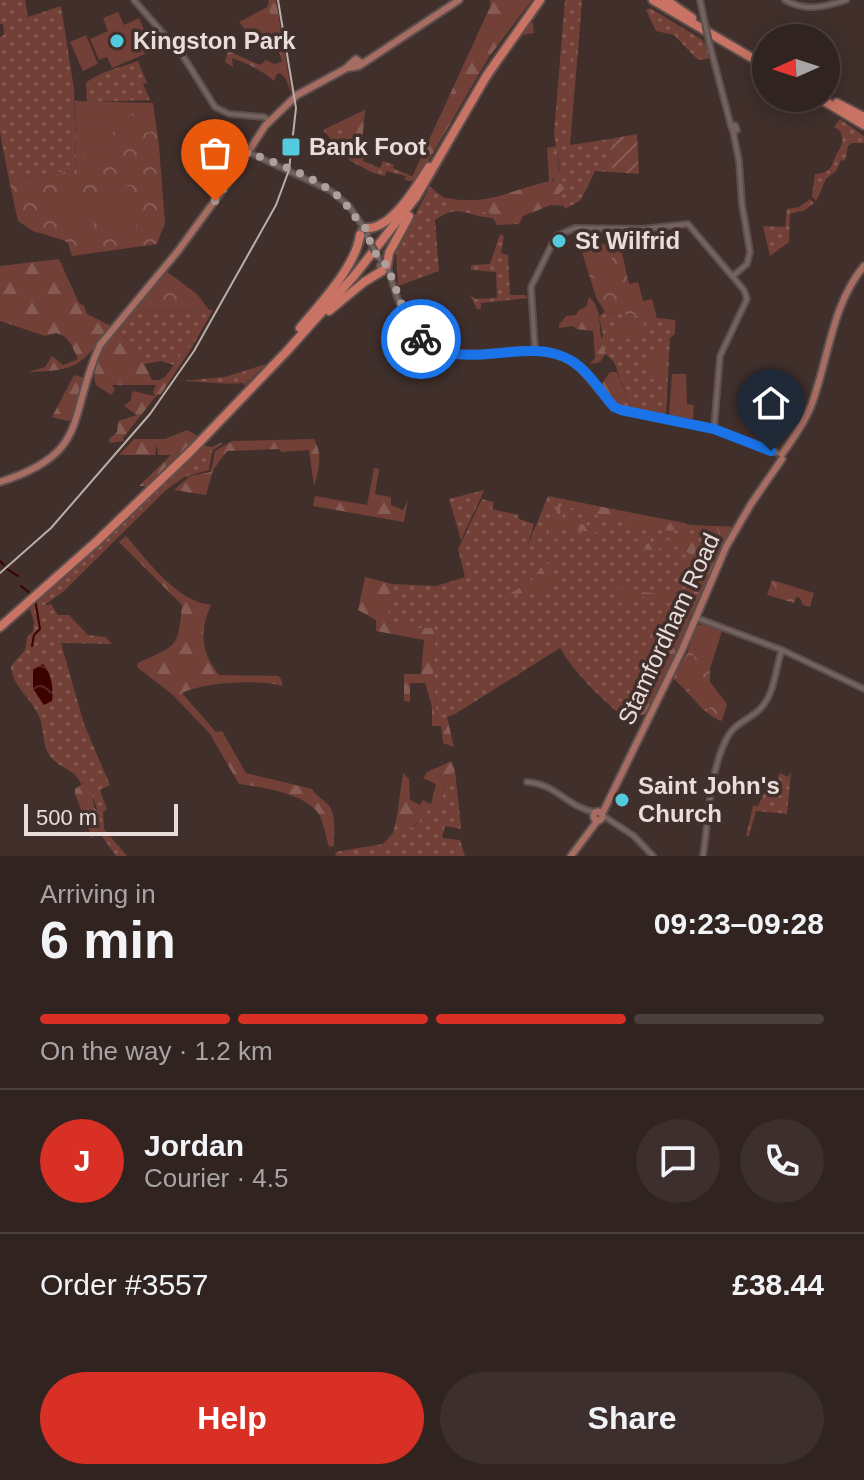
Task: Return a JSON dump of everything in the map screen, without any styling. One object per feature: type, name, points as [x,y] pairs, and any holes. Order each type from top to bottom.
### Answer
[{"type":"highway","points":[[285,350],[384,266],[489,64],[538,0]]},
{"type":"highway","points":[[644,0],[699,21]]},
{"type":"highway","points":[[653,0],[699,21]]},
{"type":"highway","points":[[660,0],[699,21]]},
{"type":"highway","points":[[666,0],[752,55]]},
{"type":"highway","points":[[840,108],[864,123]]},
{"type":"highway","points":[[285,350],[335,284],[357,247],[363,230],[377,228],[391,217],[438,158]]},
{"type":"highway","points":[[0,625],[141,500],[285,350],[393,230],[424,185],[438,158]]},
{"type":"main road","points":[[0,482],[29,473],[61,449],[74,424],[100,345],[178,251],[270,121],[297,95],[375,54],[459,0]]},
{"type":"main road","name":"Stamfordham Road","points":[[780,455],[812,405],[844,296],[852,279],[864,267]]},
{"type":"main road","name":"Stamfordham Road","points":[[571,856],[598,815],[671,672],[732,536],[775,469],[780,455],[811,411],[840,310],[864,267]]},
{"type":"street","points":[[134,0],[189,65],[215,107],[229,114],[264,117],[270,121]]},
{"type":"street","points":[[700,0],[699,21],[709,42],[727,113],[734,128],[750,255],[747,264],[733,276]]},
{"type":"street","points":[[785,0],[812,8],[846,0]]},
{"type":"street","points":[[248,152],[333,193],[349,207],[384,266],[411,327],[436,349],[460,355],[535,350],[555,354],[584,370],[614,407],[625,412],[714,429],[780,455]]},
{"type":"street","points":[[535,350],[532,282],[552,240],[565,230],[642,229],[688,224],[744,290],[747,303],[720,356],[714,429]]},
{"type":"street","points":[[695,617],[782,651],[864,689]]},
{"type":"street","points":[[703,856],[712,792],[724,745],[733,729],[753,715],[767,698],[782,651]]},
{"type":"street","points":[[527,782],[548,786],[634,836],[653,856]]},
{"type":"green space","points":[[0,0],[25,0],[28,17],[61,6],[74,89],[76,170],[9,180],[0,132],[0,37],[4,35],[3,24],[0,24]]},
{"type":"green space","points":[[268,0],[276,0],[292,96],[286,79],[280,73],[274,81],[238,60],[232,58],[233,67],[225,62],[228,51],[260,65],[266,60],[274,64],[282,62],[276,41],[281,39],[267,7]]},
{"type":"green space","points":[[490,0],[532,0],[489,57],[418,179],[412,177],[490,7]]},
{"type":"green space","points":[[565,0],[582,0],[579,38],[573,48],[567,142],[570,145],[610,139],[612,172],[595,171],[581,200],[565,209],[559,194],[564,190],[552,183],[560,170],[554,133]]},
{"type":"green space","points":[[267,7],[282,39],[276,41],[277,46],[263,52],[239,22]]},
{"type":"green space","points":[[650,8],[701,39],[707,46],[709,58],[697,59],[674,35],[656,31],[646,10]]},
{"type":"green space","name":"Kingston Park","points":[[118,12],[124,25],[139,18],[148,39],[140,42],[145,54],[112,68],[107,57],[99,60],[90,39],[108,31],[103,18]]},
{"type":"green space","points":[[529,22],[533,23],[534,33],[523,35],[512,49],[482,94],[430,186],[475,102]]},
{"type":"green space","points":[[86,35],[98,64],[83,71],[70,42]]},
{"type":"green space","points":[[577,38],[570,145],[567,142],[567,113],[573,81],[573,48]]},
{"type":"green space","points":[[138,61],[150,100],[87,102],[86,83]]},
{"type":"green space","points":[[75,101],[153,103],[165,223],[157,244],[72,256],[68,243],[33,231],[18,221],[9,180],[76,170]]},
{"type":"green space","points":[[110,104],[112,122],[81,126],[79,108]]},
{"type":"green space","points":[[131,107],[134,136],[115,138],[112,109]]},
{"type":"green space","points":[[149,107],[151,132],[135,134],[133,109]]},
{"type":"green space","points":[[365,110],[363,161],[380,168],[383,161],[394,165],[393,168],[418,179],[417,182],[386,171],[385,176],[373,173],[349,160],[323,130]]},
{"type":"green space","points":[[365,110],[361,152],[353,136],[349,136],[353,129],[345,135],[341,127],[344,120]]},
{"type":"green space","points":[[840,119],[864,136],[864,143],[848,146],[845,161],[841,160],[836,171],[826,179],[816,201],[812,196],[815,174],[830,169],[842,144],[840,131],[834,127]]},
{"type":"green space","points":[[112,125],[114,143],[83,146],[81,128]]},
{"type":"green space","points":[[637,134],[639,174],[612,172],[610,139]]},
{"type":"green space","points":[[114,144],[116,162],[85,166],[83,148]]},
{"type":"green space","points":[[556,146],[560,175],[552,183],[570,184],[559,194],[564,206],[551,205],[523,216],[519,224],[497,225],[489,212],[474,211],[446,201],[447,198],[487,199],[549,181],[547,148]]},
{"type":"green space","points":[[132,186],[135,208],[102,211],[100,189]]},
{"type":"green space","points":[[430,186],[449,200],[489,212],[493,218],[457,211],[435,220],[439,271],[398,286],[396,253]]},
{"type":"green space","points":[[76,198],[89,204],[95,217],[89,230],[76,236],[63,230],[57,217],[63,204]]},
{"type":"green space","points":[[810,199],[814,203],[805,210],[790,214],[789,242],[770,256],[763,226],[785,227],[787,209],[799,207]]},
{"type":"green space","points":[[134,211],[137,236],[100,240],[98,215]]},
{"type":"green space","points":[[500,234],[504,236],[501,253],[508,255],[510,295],[525,295],[528,298],[481,303],[481,309],[477,309],[470,295],[476,299],[497,298],[496,272],[471,270],[471,265],[490,264]]},
{"type":"green space","points":[[582,244],[620,244],[629,284],[638,282],[643,301],[652,299],[657,318],[605,312],[596,297]]},
{"type":"green space","points":[[611,256],[619,286],[598,292],[590,262]]},
{"type":"green space","points":[[59,259],[87,314],[111,326],[93,350],[77,363],[58,370],[28,372],[45,367],[52,356],[63,365],[78,359],[64,336],[56,333],[45,336],[0,321],[0,266]]},
{"type":"green space","points":[[166,271],[197,294],[209,310],[130,311]]},
{"type":"green space","points":[[589,297],[597,309],[606,353],[600,362],[590,364],[595,358],[593,331],[573,326],[559,328],[566,316],[576,315],[586,307]]},
{"type":"green space","points":[[213,310],[191,349],[187,347],[174,365],[161,361],[144,364],[136,346],[114,329],[130,311]]},
{"type":"green space","points":[[605,312],[675,320],[675,334],[670,338],[666,415],[663,410],[631,407],[614,362],[603,351],[600,342],[603,336],[599,316]]},
{"type":"green space","points":[[619,319],[644,322],[641,341],[616,337]]},
{"type":"green space","points":[[114,329],[136,346],[152,380],[165,377],[187,347],[191,349],[161,394],[156,396],[123,438],[124,441],[109,443],[117,432],[118,421],[137,415],[124,406],[131,400],[132,391],[155,396],[156,385],[112,385],[115,390],[111,395],[96,385],[96,363]]},
{"type":"green space","points":[[648,352],[666,353],[664,380],[646,379]]},
{"type":"green space","points":[[266,364],[244,386],[243,383],[181,381],[225,377]]},
{"type":"green space","points":[[610,372],[617,372],[631,407],[637,405],[663,410],[666,417],[616,405],[600,386]]},
{"type":"green space","points":[[672,374],[686,374],[687,404],[694,405],[693,419],[669,416]]},
{"type":"green space","points":[[74,375],[85,378],[74,417],[68,421],[52,417]]},
{"type":"green space","points":[[187,430],[198,436],[147,486],[139,486],[171,455],[158,455],[157,444],[155,455],[119,455],[134,439],[165,439]]},
{"type":"green space","points":[[314,439],[319,468],[314,486],[309,450],[282,452],[279,449],[227,451],[213,470],[206,495],[174,490],[190,476],[211,472],[215,451],[232,441]]},
{"type":"green space","points":[[224,442],[212,451],[209,470],[184,477],[165,491],[63,592],[43,606],[51,604],[58,615],[69,615],[88,635],[106,637],[112,644],[61,643],[84,724],[110,785],[100,790],[107,809],[103,812],[104,829],[127,856],[116,856],[99,832],[98,813],[88,787],[50,756],[38,714],[12,673],[11,666],[25,650],[27,638],[33,631],[30,609],[0,634],[0,631],[94,550],[201,445],[211,447]]},
{"type":"green space","points":[[374,468],[379,469],[375,494],[391,497],[391,505],[403,510],[408,500],[404,522],[313,506],[315,496],[367,505]]},
{"type":"green space","points":[[484,491],[461,540],[449,499]]},
{"type":"green space","points":[[548,496],[691,525],[734,527],[693,609],[671,668],[644,715],[623,717],[581,677],[560,648],[455,714],[437,721],[433,672],[435,631],[432,628],[386,622],[392,584],[436,586],[465,577],[458,549],[482,499],[494,502],[492,509],[518,515],[519,519],[534,524],[527,547]]},
{"type":"green space","points":[[555,498],[685,523],[685,527],[659,530],[560,506],[561,520],[600,528],[599,533],[563,528],[551,544],[546,544],[552,519],[557,513]]},
{"type":"green space","points":[[716,526],[734,527],[692,614],[638,595],[633,599],[624,599],[620,605],[619,586],[676,596],[686,587],[688,595],[692,597],[720,537]]},
{"type":"green space","points":[[126,536],[175,588],[198,602],[211,605],[204,642],[208,658],[219,675],[278,676],[281,679],[283,686],[232,683],[204,686],[182,693],[216,732],[222,731],[246,773],[312,789],[328,805],[334,820],[334,846],[329,847],[320,816],[306,802],[284,793],[239,784],[210,734],[173,695],[137,667],[138,663],[173,644],[179,630],[182,605],[119,542]]},
{"type":"green space","points":[[684,538],[697,544],[690,569],[687,566],[691,560],[690,554],[674,545],[650,550],[630,546],[630,541],[648,543]]},
{"type":"green space","points":[[544,563],[554,564],[553,586],[546,592],[510,594],[532,580]]},
{"type":"green space","points":[[365,577],[392,584],[387,622],[435,631],[433,672],[437,720],[447,717],[454,747],[443,743],[441,726],[432,726],[432,707],[425,683],[410,683],[410,702],[404,701],[404,674],[421,674],[424,640],[376,631],[376,620],[358,610]]},
{"type":"green space","points":[[772,580],[814,593],[810,607],[803,605],[800,598],[796,597],[794,603],[767,595]]},
{"type":"green space","points":[[690,619],[671,668],[644,715],[632,716],[636,709],[645,709],[656,688],[676,622]]},
{"type":"green space","points":[[704,624],[722,631],[710,669],[710,682],[727,704],[722,721],[708,713],[672,678],[687,654],[694,631]]},
{"type":"green space","points":[[702,626],[721,632],[712,662],[693,656]]},
{"type":"green space","points":[[701,677],[720,698],[707,710],[688,688]]},
{"type":"green space","points":[[452,761],[455,771],[446,776],[441,803],[430,809],[412,828],[397,816],[403,773],[409,779],[410,800],[420,805],[423,800],[431,804],[436,784],[423,778],[427,772]]},
{"type":"green space","points":[[455,771],[461,826],[460,829],[445,826],[442,838],[460,840],[465,856],[336,856],[335,852],[383,844],[393,833],[397,816],[413,828],[430,808],[441,803],[446,776]]},
{"type":"green space","points":[[791,772],[787,814],[756,811],[749,836],[746,836],[753,806],[758,806],[772,777],[777,779],[780,773],[788,777]]},
{"type":"green space","points":[[85,782],[91,784],[94,807],[100,815],[99,832],[92,838],[75,794],[75,789]]},
{"type":"water","points":[[43,664],[50,676],[53,692],[52,701],[44,705],[33,689],[33,669]]},
{"type":"waterway","points":[[0,561],[4,565]]},
{"type":"waterway","points":[[7,569],[18,576]]},
{"type":"waterway","points":[[21,586],[31,594]]},
{"type":"waterway","points":[[32,646],[34,635],[40,629],[35,599]]},
{"type":"tram line","points":[[0,573],[51,528],[150,414],[194,351],[276,205],[289,170],[296,108],[278,0]]},
{"type":"way so far","points":[[215,201],[248,152],[333,193],[368,230],[368,238],[379,260],[387,265],[407,319],[421,339]]},
{"type":"place","name":"Kingston Park","points":[[117,41]]},
{"type":"place","name":"Bank Foot","points":[[291,147]]},
{"type":"place","name":"St Wilfrid","points":[[559,241]]},
{"type":"place","name":"Saint John's Church","points":[[622,800]]},
{"type":"route","points":[[421,339],[451,354],[525,350],[555,354],[584,370],[614,407],[637,415],[714,429],[771,451]]}]
